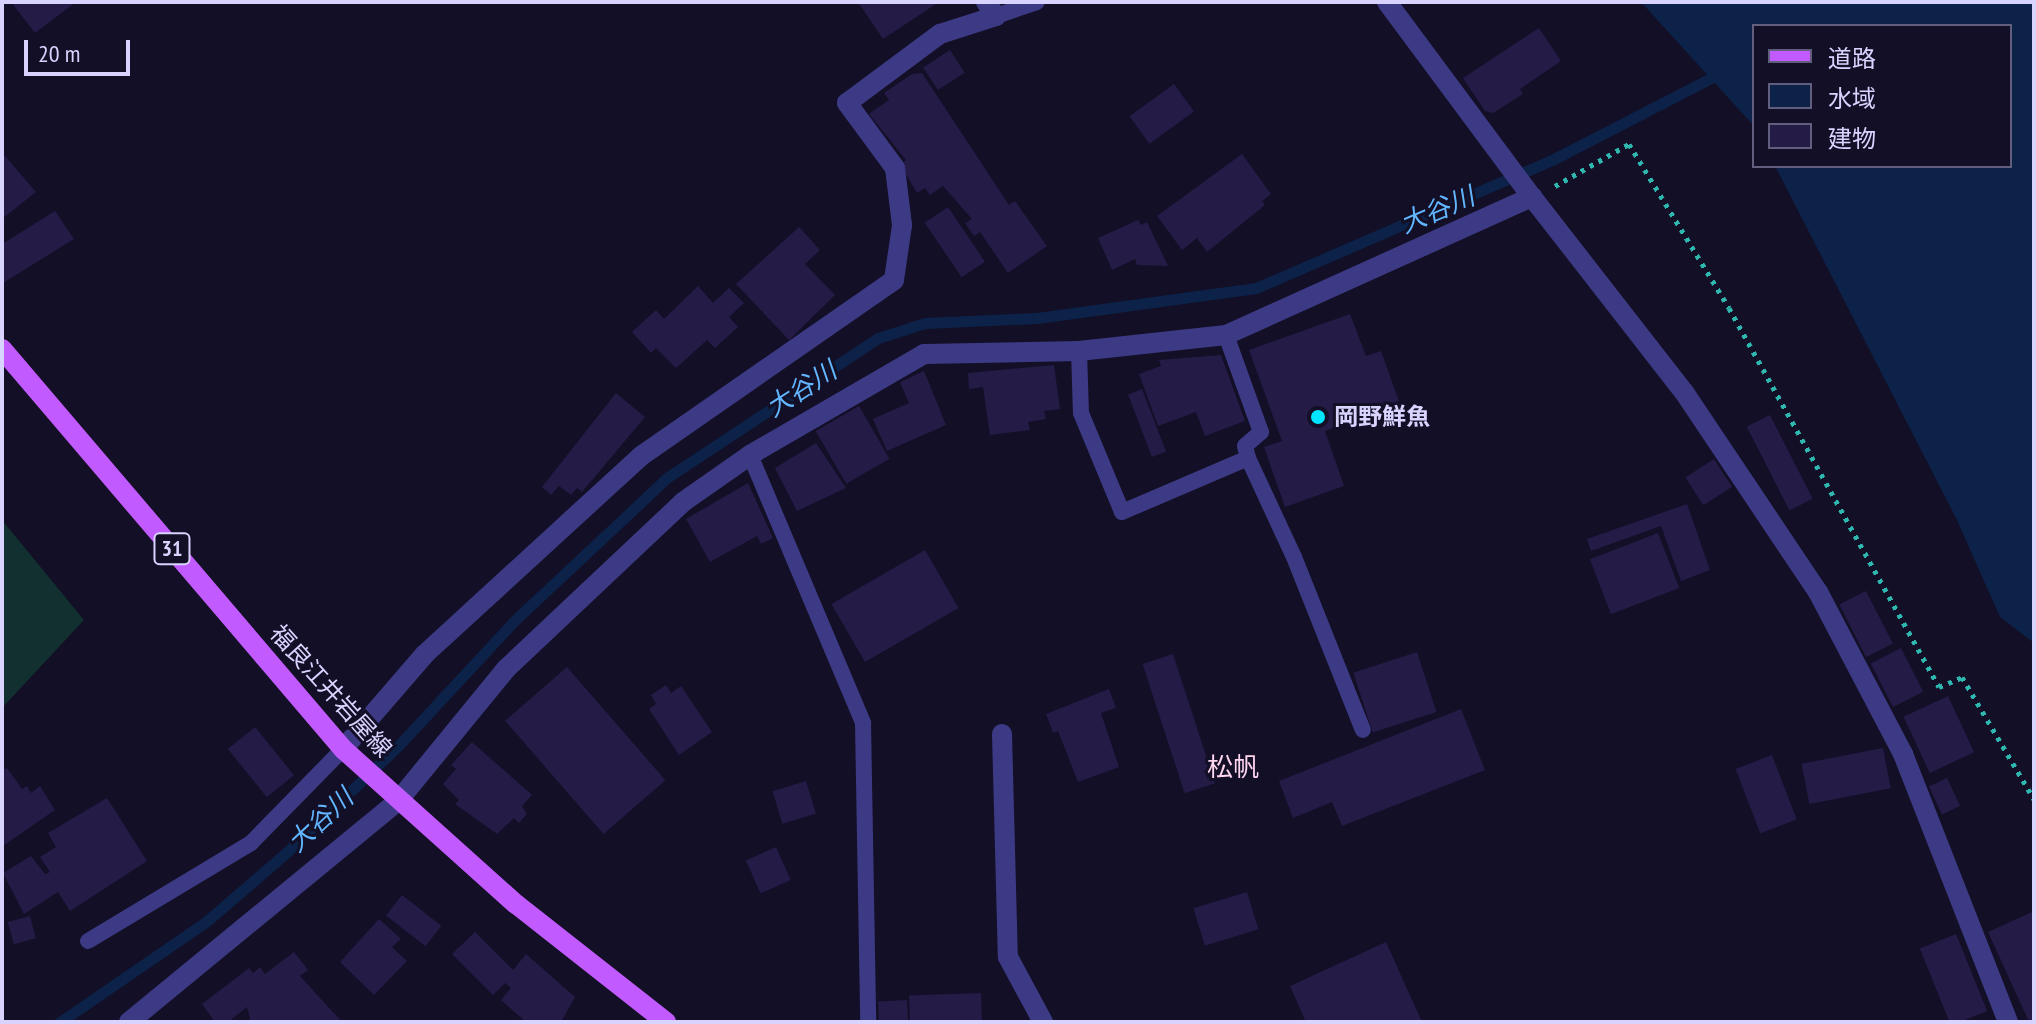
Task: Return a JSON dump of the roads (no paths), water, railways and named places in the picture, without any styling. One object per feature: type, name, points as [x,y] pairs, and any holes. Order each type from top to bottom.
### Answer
[{"type":"main road","name":"福良江井岩屋線","points":[[2,349],[343,749],[516,904],[666,1022]]},
{"type":"street","points":[[1387,2],[1496,144],[1532,197],[1684,392],[1818,592],[1903,754],[2008,1022]]},
{"type":"street","points":[[343,749],[425,654],[641,456],[894,280],[902,225],[895,168],[847,103],[940,34],[991,9]]},
{"type":"street","points":[[129,1022],[398,801],[506,669],[683,502],[750,455],[924,354],[1079,351],[1226,335],[1532,197]]},
{"type":"street","points":[[1002,734],[1008,957],[1043,1022]]},
{"type":"lane","points":[[991,9],[1037,2]]},
{"type":"lane","points":[[1226,335],[1261,432],[1245,446],[1248,458],[1294,557],[1363,730]]},
{"type":"lane","points":[[1079,351],[1081,413],[1122,512],[1248,458]]},
{"type":"lane","points":[[750,455],[863,723],[868,1022]]},
{"type":"lane","points":[[88,941],[251,843],[343,749]]},
{"type":"water","points":[[1641,2],[2034,2],[2034,643],[2000,617],[1956,518],[1776,168],[2012,168],[2012,24],[1752,24],[1752,124]]},
{"type":"waterway","name":"大谷川","points":[[60,1022],[207,921],[287,852],[398,746],[514,621],[668,477],[878,338],[925,323],[1037,318],[1256,288],[1554,159],[1713,77]]},
{"type":"place","name":"岡野鮮魚","points":[[1318,417]]},
{"type":"district","name":"松帆","points":[[1233,767]]}]
